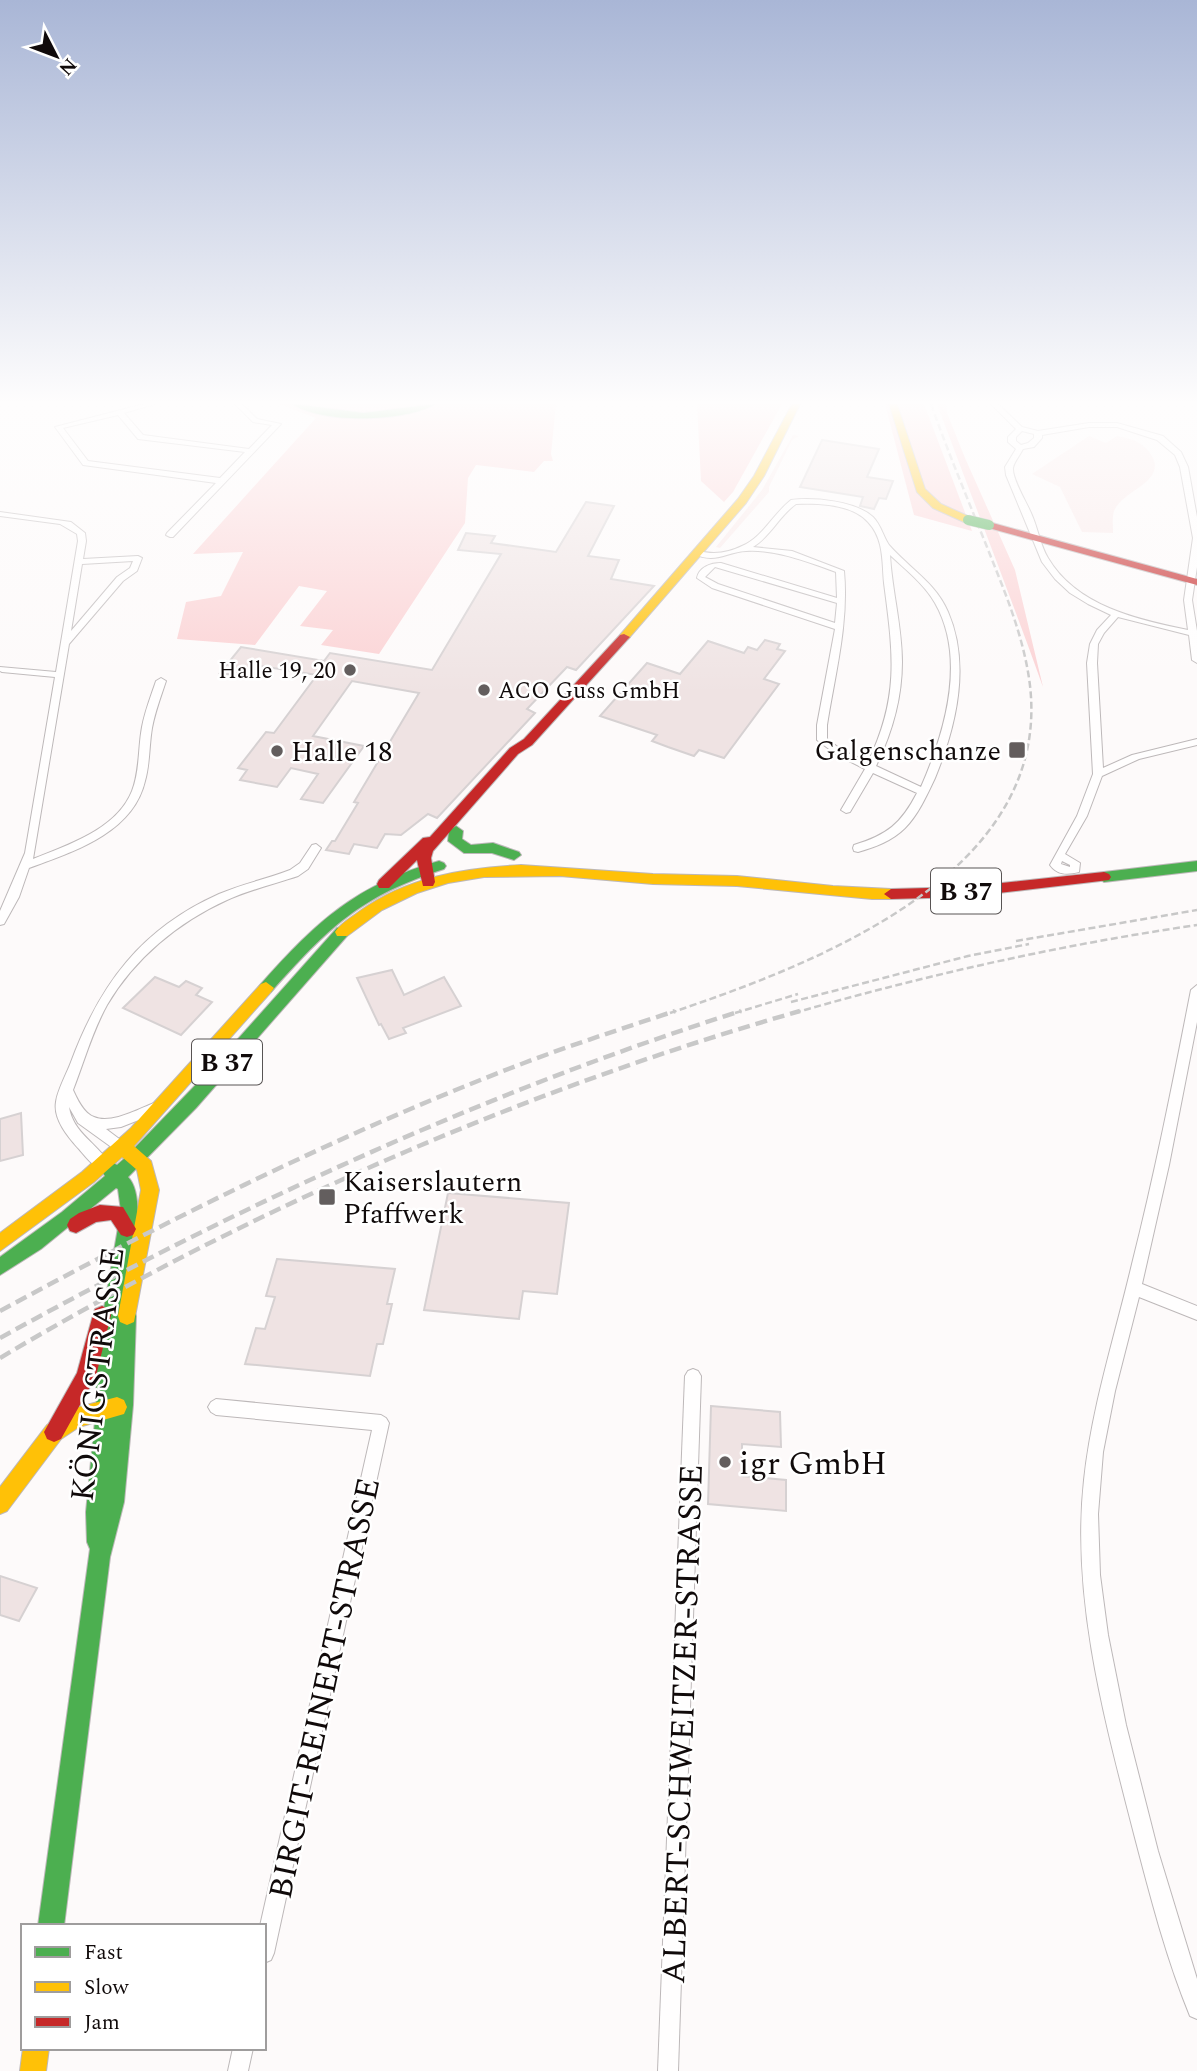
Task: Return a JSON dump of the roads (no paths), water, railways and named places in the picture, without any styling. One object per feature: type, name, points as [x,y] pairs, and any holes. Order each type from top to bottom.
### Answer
[{"type":"main road","points":[[427,875],[424,858],[427,849],[451,828],[514,751],[528,742],[672,585],[740,501]]},
{"type":"main road","points":[[931,501],[968,520],[1193,581]]},
{"type":"main road","points":[[451,828],[455,841],[469,850],[493,848],[514,855]]},
{"type":"main road","points":[[384,884],[451,828]]},
{"type":"main road","name":"B 37","points":[[6,1263],[120,1175],[226,1063],[332,940],[378,904],[427,875],[472,859],[514,855],[584,858],[734,881],[884,894],[984,890],[1197,866]]},
{"type":"main road","name":"B 37","points":[[0,1243],[121,1148],[163,1105],[320,927],[384,884],[427,875],[519,868],[584,870],[676,881],[734,881]]},
{"type":"main road","points":[[121,1148],[137,1158]]},
{"type":"main road","name":"KÖNIGSTRASSE","points":[[51,1924],[99,1557],[114,1502],[123,1405],[126,1320],[150,1190],[145,1166],[137,1158]]},
{"type":"main road","points":[[103,1164],[120,1175]]},
{"type":"main road","name":"KÖNIGSTRASSE","points":[[99,1557],[96,1512],[106,1410],[107,1348],[130,1200],[128,1188],[120,1175]]},
{"type":"main road","points":[[6,1263],[40,1251],[89,1214],[99,1211],[117,1213],[127,1228]]},
{"type":"main road","points":[[0,1504],[54,1432],[86,1376],[104,1305],[118,1277]]},
{"type":"main road","points":[[54,1432],[75,1418],[123,1405]]},
{"type":"main road","points":[[33,2071],[36,2050]]},
{"type":"street","points":[[170,535],[203,501]]},
{"type":"street","points":[[747,549],[766,533],[790,505],[804,501],[815,502],[862,513],[872,522],[886,546],[929,588],[945,616],[952,640],[955,676],[951,715],[941,749],[923,792],[903,824],[891,835],[858,848]]},
{"type":"street","points":[[1021,501],[1043,557],[1066,585],[1116,614],[1154,626],[1191,633]]},
{"type":"street","points":[[1190,501],[1197,538],[1191,633],[1197,660]]},
{"type":"street","points":[[0,514],[60,522],[81,533],[80,562],[67,642],[26,866],[0,921]]},
{"type":"street","points":[[766,533],[773,544],[789,553],[841,571],[841,602],[822,740],[830,747],[923,792]]},
{"type":"street","points":[[846,810],[873,769],[897,693],[897,640],[886,571],[886,546]]},
{"type":"street","points":[[696,553],[717,555],[747,549],[789,553]]},
{"type":"street","points":[[67,642],[120,579],[134,569],[138,558],[80,562]]},
{"type":"street","points":[[838,627],[715,586],[701,579],[701,575],[713,565],[721,565],[841,602]]},
{"type":"street","points":[[1059,855],[1082,816],[1098,774],[1092,663],[1094,644],[1100,632],[1116,614]]},
{"type":"street","points":[[1,668],[60,675]]},
{"type":"street","points":[[26,866],[97,834],[120,816],[135,797],[148,725],[161,681]]},
{"type":"street","points":[[1098,774],[1136,757],[1197,742]]},
{"type":"street","points":[[103,1164],[66,1123],[62,1101],[103,1003],[120,978],[144,951],[169,930],[213,902],[300,870],[316,848]]},
{"type":"street","points":[[1197,990],[1171,1127],[1102,1416],[1090,1514],[1098,1630],[1129,1776],[1165,1915],[1197,2009]]},
{"type":"street","points":[[67,1091],[73,1106],[83,1119],[121,1148]]},
{"type":"street","points":[[83,1119],[106,1125],[163,1105]]},
{"type":"street","points":[[1134,1288],[1197,1313]]},
{"type":"street","name":"ALBERT-SCHWEITZER-STRASSE","points":[[668,2071],[693,1376]]},
{"type":"street","points":[[216,1407],[381,1423]]},
{"type":"street","name":"BIRGIT-REINERT-STRASSE","points":[[266,1944],[381,1423]]},
{"type":"street","points":[[238,2071],[243,2050]]},
{"type":"railway","points":[[670,1013],[728,993],[855,937],[915,900],[966,857],[1006,806],[1028,746],[1029,678],[1006,595],[968,501]]},
{"type":"railway","points":[[1016,941],[1197,910]]},
{"type":"railway","points":[[794,1013],[994,962],[1197,925]]},
{"type":"railway","points":[[791,1002],[968,956],[1029,944]]},
{"type":"railway","points":[[735,1013],[798,994]]},
{"type":"railway","points":[[0,1311],[193,1210],[390,1118],[524,1063],[675,1011]]},
{"type":"railway","points":[[735,1013],[741,1011]]},
{"type":"railway","points":[[0,1358],[191,1253],[289,1204],[389,1159],[592,1078],[800,1011]]},
{"type":"railway","points":[[0,1338],[179,1243],[362,1156],[549,1078],[735,1013]]},
{"type":"place","name":"Halle 19, 20","points":[[350,670]]},
{"type":"place","name":"ACO Guss GmbH","points":[[484,690]]},
{"type":"place","name":"Galgenschanze","points":[[1017,750]]},
{"type":"place","name":"Halle 18","points":[[277,751]]},
{"type":"place","name":"Kaiserslautern Pfaffwerk","points":[[327,1197]]},
{"type":"place","name":"igr GmbH","points":[[725,1462]]}]
